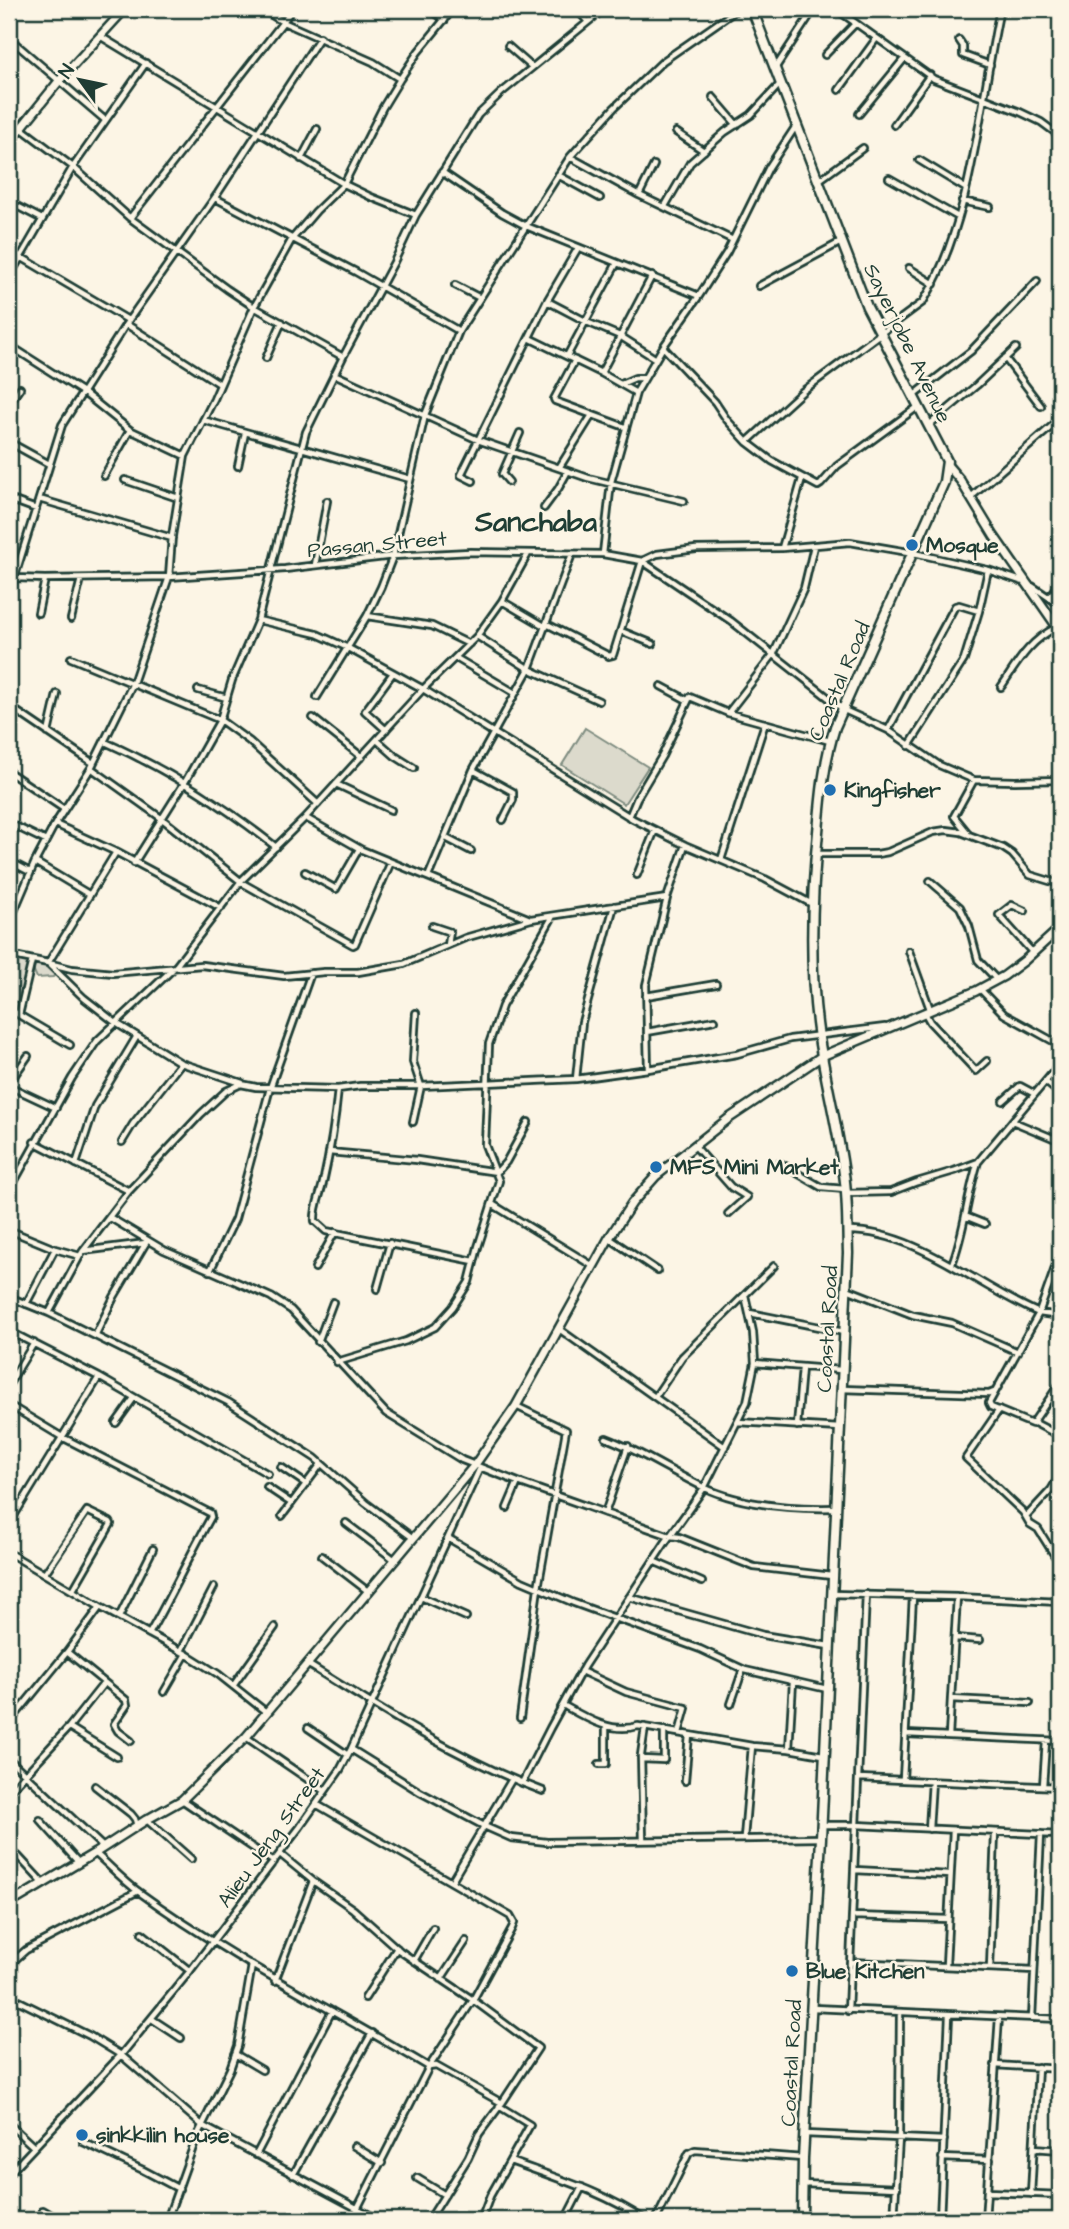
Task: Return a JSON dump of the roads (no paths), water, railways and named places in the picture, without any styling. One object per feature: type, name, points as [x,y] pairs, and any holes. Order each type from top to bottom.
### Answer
[{"type":"main road","name":"Sayerjobe Avenue","points":[[752,9],[867,307],[948,466]]},
{"type":"main road","name":"Coastal Road","points":[[802,2220],[847,1231],[845,1176],[822,1056],[812,967],[816,854],[824,771],[831,741],[914,553],[948,466]]},
{"type":"street","points":[[9,141],[125,9]]},
{"type":"street","points":[[262,9],[284,22],[373,62],[400,79]]},
{"type":"street","points":[[130,218],[292,9]]},
{"type":"street","points":[[430,9],[445,20]]},
{"type":"street","points":[[170,564],[185,456],[254,307],[292,239],[344,184],[400,79],[453,9]]},
{"type":"street","points":[[577,9],[587,22]]},
{"type":"street","points":[[134,863],[220,720],[258,620],[306,432],[334,374],[382,287],[416,215],[478,115],[604,9]]},
{"type":"street","points":[[317,697],[368,616],[393,556],[425,415],[459,331],[558,174],[614,107],[663,61],[738,9]]},
{"type":"street","points":[[775,68],[814,9]]},
{"type":"street","points":[[836,9],[934,79],[1020,112],[1041,122],[1060,136]]},
{"type":"street","points":[[747,442],[803,391],[923,302],[934,284],[962,201],[985,100],[1000,9]]},
{"type":"street","points":[[825,55],[855,24]]},
{"type":"street","points":[[100,36],[344,184],[416,215]]},
{"type":"street","points":[[9,595],[62,425],[127,322],[215,198],[320,37]]},
{"type":"street","points":[[9,38],[105,120]]},
{"type":"street","points":[[839,90],[876,39]]},
{"type":"street","points":[[959,40],[963,46],[963,55],[990,65]]},
{"type":"street","points":[[508,46],[532,67]]},
{"type":"street","points":[[859,114],[904,59]]},
{"type":"street","points":[[9,277],[73,167],[146,63]]},
{"type":"street","points":[[894,125],[930,75]]},
{"type":"street","points":[[665,206],[690,163],[725,132],[751,115],[780,84]]},
{"type":"street","points":[[713,97],[737,125]]},
{"type":"street","points":[[603,554],[611,482],[636,393],[733,240],[769,167],[796,126]]},
{"type":"street","points":[[21,128],[73,167],[130,218],[176,252],[254,307],[343,357]]},
{"type":"street","points":[[301,159],[317,129]]},
{"type":"street","points":[[676,132],[704,151]]},
{"type":"street","points":[[817,181],[863,148]]},
{"type":"street","points":[[570,158],[733,240]]},
{"type":"street","points":[[919,160],[965,188]]},
{"type":"street","points":[[639,195],[654,164]]},
{"type":"street","points":[[442,172],[526,226],[699,296]]},
{"type":"street","points":[[558,174],[600,198]]},
{"type":"street","points":[[888,178],[958,217]]},
{"type":"street","points":[[215,198],[459,331]]},
{"type":"street","points":[[962,201],[990,207]]},
{"type":"street","points":[[9,202],[42,219]]},
{"type":"street","points":[[759,286],[841,242]]},
{"type":"street","points":[[473,481],[461,475],[547,301],[578,248]]},
{"type":"street","points":[[9,250],[127,322],[220,384]]},
{"type":"street","points":[[567,356],[617,263]]},
{"type":"street","points":[[909,268],[934,284]]},
{"type":"street","points":[[601,373],[652,276]]},
{"type":"street","points":[[913,396],[971,351],[1037,281]]},
{"type":"street","points":[[455,285],[480,298]]},
{"type":"street","points":[[547,301],[620,336],[656,359]]},
{"type":"street","points":[[266,358],[282,322]]},
{"type":"street","points":[[529,338],[636,393]]},
{"type":"street","points":[[9,345],[84,393],[130,430],[185,456]]},
{"type":"street","points":[[663,347],[715,402],[747,442],[772,461],[818,486],[837,466],[919,407]]},
{"type":"street","points":[[929,425],[1016,348]]},
{"type":"street","points":[[1005,358],[1041,406]]},
{"type":"street","points":[[575,360],[555,401],[625,427]]},
{"type":"street","points":[[334,374],[478,440],[588,478],[684,501]]},
{"type":"street","points":[[621,384],[635,378],[645,378]]},
{"type":"street","points":[[9,404],[20,388]]},
{"type":"street","points":[[559,468],[592,415]]},
{"type":"street","points":[[970,498],[1060,419]]},
{"type":"street","points":[[202,420],[410,479]]},
{"type":"street","points":[[104,476],[130,430]]},
{"type":"street","points":[[238,466],[245,433]]},
{"type":"street","points":[[509,482],[502,474],[520,433]]},
{"type":"street","points":[[9,442],[49,464]]},
{"type":"street","name":"Sayerjobe Avenue","points":[[948,466],[1059,629]]},
{"type":"street","points":[[544,508],[568,471]]},
{"type":"street","points":[[782,548],[802,479]]},
{"type":"street","points":[[125,480],[178,498]]},
{"type":"street","points":[[9,499],[36,509]]},
{"type":"street","points":[[9,923],[35,862],[55,824],[92,766],[133,683],[169,577],[172,537],[39,499]]},
{"type":"street","points":[[315,565],[327,501]]},
{"type":"street","points":[[502,601],[608,656],[615,652],[642,561],[657,554],[850,542],[988,570],[1026,583],[1060,605]]},
{"type":"street","points":[[727,713],[773,655],[804,588],[814,546]]},
{"type":"street","name":"Passan Street","points":[[9,576],[45,579],[169,577],[272,570],[393,556],[470,552],[603,554],[642,561]]},
{"type":"street","points":[[9,1191],[34,1142],[97,1041],[176,966],[242,881],[477,636],[502,601],[527,554]]},
{"type":"street","points":[[428,877],[472,770],[529,669],[572,554]]},
{"type":"street","points":[[654,569],[657,554]]},
{"type":"street","points":[[642,561],[731,621],[844,710],[888,730],[939,765],[974,780],[1060,780]]},
{"type":"street","points":[[909,746],[964,660],[988,570]]},
{"type":"street","points":[[38,613],[45,579]]},
{"type":"street","points":[[71,619],[81,579]]},
{"type":"street","points":[[1049,597],[1060,584]]},
{"type":"street","points":[[888,730],[955,607],[959,604],[979,611]]},
{"type":"street","points":[[368,616],[432,626],[469,644]]},
{"type":"street","points":[[258,620],[317,634],[348,648],[424,689],[629,817],[685,845],[765,878],[813,905]]},
{"type":"street","points":[[1001,687],[1032,643],[1040,635],[1059,629]]},
{"type":"street","points":[[621,631],[653,644]]},
{"type":"street","points":[[477,636],[529,669],[599,701]]},
{"type":"street","points":[[71,658],[220,720],[249,741],[318,804]]},
{"type":"street","points":[[456,658],[515,694]]},
{"type":"street","points":[[386,730],[365,711],[393,673]]},
{"type":"street","points":[[661,685],[687,700]]},
{"type":"street","points":[[198,690],[227,698]]},
{"type":"street","points":[[48,733],[57,694]]},
{"type":"street","points":[[629,817],[641,790],[662,756],[687,700],[691,697],[727,713],[831,741]]},
{"type":"street","points":[[9,706],[242,881],[311,923],[354,945],[391,862]]},
{"type":"street","points":[[313,718],[362,757]]},
{"type":"street","points":[[721,860],[765,723]]},
{"type":"street","points":[[377,740],[414,768]]},
{"type":"street","points":[[105,742],[185,782],[244,821],[276,847]]},
{"type":"street","points":[[472,770],[513,792],[513,800],[503,820]]},
{"type":"street","points":[[9,772],[64,809]]},
{"type":"street","points":[[970,835],[954,816],[974,780]]},
{"type":"street","points":[[336,785],[391,810]]},
{"type":"street","points":[[305,818],[359,849],[531,919]]},
{"type":"street","points":[[9,823],[46,841]]},
{"type":"street","points":[[55,824],[116,852],[221,908]]},
{"type":"street","points":[[636,875],[655,830]]},
{"type":"street","points":[[816,854],[888,852],[933,832],[946,830],[970,835],[1003,848],[1012,854],[1030,875],[1053,882]]},
{"type":"street","points":[[446,838],[471,851]]},
{"type":"street","points":[[648,1069],[646,985],[667,898],[685,845]]},
{"type":"street","points":[[305,872],[336,889],[359,849]]},
{"type":"street","points":[[48,963],[116,852]]},
{"type":"street","points":[[9,861],[30,872]]},
{"type":"street","points":[[35,862],[90,895]]},
{"type":"street","points":[[930,881],[960,907],[969,926],[978,960],[997,979]]},
{"type":"street","points":[[9,955],[72,969],[113,973],[202,965],[284,976],[358,972],[404,964],[465,938],[531,919],[667,898]]},
{"type":"street","points":[[1025,911],[1012,905],[999,915],[1033,953]]},
{"type":"street","points":[[576,1079],[582,1022],[614,906]]},
{"type":"street","points":[[337,1362],[406,1341],[435,1328],[469,1283],[499,1181],[485,1145],[489,1044],[502,1006],[553,916]]},
{"type":"street","points":[[432,926],[450,932],[448,946]]},
{"type":"street","points":[[9,1904],[146,1819],[182,1800],[246,1737],[413,1538],[477,1467],[516,1406],[609,1238],[632,1203],[656,1175],[729,1119],[822,1056],[980,989],[1033,953],[1060,928]]},
{"type":"street","points":[[909,951],[930,1022],[976,1071],[987,1061]]},
{"type":"street","points":[[19,1015],[32,960]]},
{"type":"street","points":[[48,963],[84,998],[116,1023],[181,1062],[246,1084],[270,1088],[338,1089],[576,1079],[737,1054],[790,1039],[893,1026]]},
{"type":"street","points":[[210,1271],[235,1219],[270,1088],[311,973]]},
{"type":"street","points":[[646,996],[716,984]]},
{"type":"street","points":[[980,989],[1004,1014],[1060,1045]]},
{"type":"street","points":[[9,1009],[70,1045]]},
{"type":"street","points":[[413,1122],[421,1086],[413,1062],[416,1013]]},
{"type":"street","points":[[647,1032],[715,1020]]},
{"type":"street","points":[[76,1164],[95,1106],[138,1036]]},
{"type":"street","points":[[28,1056],[9,1084],[55,1108]]},
{"type":"street","points":[[122,1142],[181,1062]]},
{"type":"street","points":[[952,1264],[961,1241],[969,1190],[978,1161],[1060,1064]]},
{"type":"street","points":[[1046,1082],[1060,1094]]},
{"type":"street","points":[[48,1312],[82,1254],[129,1191],[216,1099],[233,1086],[246,1084]]},
{"type":"street","points":[[1003,1101],[1020,1086],[1035,1094]]},
{"type":"street","points":[[338,1089],[329,1152],[314,1213],[315,1221],[320,1227],[335,1232],[474,1261]]},
{"type":"street","points":[[1012,1121],[1060,1141]]},
{"type":"street","points":[[497,1172],[506,1162],[527,1122]]},
{"type":"street","points":[[34,1142],[129,1191]]},
{"type":"street","points":[[694,1145],[731,1186],[747,1197],[728,1214]]},
{"type":"street","points":[[329,1152],[418,1160],[497,1172]]},
{"type":"street","points":[[780,1163],[821,1187],[845,1191],[891,1192],[978,1161]]},
{"type":"street","points":[[492,1204],[594,1266]]},
{"type":"street","points":[[965,1216],[985,1224]]},
{"type":"street","points":[[108,1217],[164,1250],[271,1297],[291,1311],[386,1413],[477,1467],[670,1536],[679,1536],[754,1567],[833,1576]]},
{"type":"street","points":[[9,1230],[55,1249],[82,1254],[147,1241]]},
{"type":"street","points":[[847,1231],[872,1231],[952,1264],[1017,1304],[1040,1313],[1060,1316]]},
{"type":"street","points":[[315,1268],[335,1232]]},
{"type":"street","points":[[609,1238],[657,1271]]},
{"type":"street","points":[[95,1336],[147,1241]]},
{"type":"street","points":[[376,1289],[390,1243]]},
{"type":"street","points":[[26,1304],[55,1249]]},
{"type":"street","points":[[1060,1254],[1040,1313],[989,1403],[991,1407],[1032,1424],[1033,1422],[1060,1436]]},
{"type":"street","points":[[654,1397],[682,1357],[774,1266]]},
{"type":"street","points":[[846,1289],[912,1315],[952,1323],[1018,1352]]},
{"type":"street","points":[[522,1783],[581,1671],[653,1560],[704,1488],[738,1422],[747,1402],[755,1363],[750,1313],[745,1296]]},
{"type":"street","points":[[9,1297],[48,1312],[228,1402],[321,1464],[366,1503],[413,1538]]},
{"type":"street","points":[[318,1342],[333,1302]]},
{"type":"street","points":[[750,1313],[844,1332]]},
{"type":"street","points":[[559,1329],[725,1447]]},
{"type":"street","points":[[9,1331],[99,1377],[268,1474]]},
{"type":"street","points":[[9,1384],[34,1343]]},
{"type":"street","points":[[755,1363],[842,1370]]},
{"type":"street","points":[[797,1426],[803,1367]]},
{"type":"street","points":[[9,1524],[99,1377]]},
{"type":"street","points":[[1033,1422],[1060,1383]]},
{"type":"street","points":[[841,1388],[989,1394],[995,1392]]},
{"type":"street","points":[[116,1423],[134,1398]]},
{"type":"street","points":[[9,1405],[62,1437],[210,1513],[211,1517],[149,1634]]},
{"type":"street","points":[[516,1406],[566,1430],[538,1588],[520,1718]]},
{"type":"street","points":[[999,1409],[965,1458],[1023,1512],[1030,1524],[1038,1529],[1060,1564]]},
{"type":"street","points":[[738,1422],[840,1428]]},
{"type":"street","points":[[606,1438],[628,1446],[704,1488],[746,1502],[836,1508]]},
{"type":"street","points":[[605,1513],[628,1446]]},
{"type":"street","points":[[282,1516],[321,1464]]},
{"type":"street","points":[[281,1467],[306,1484]]},
{"type":"street","name":"Alieu Jeng Street","points":[[9,2174],[121,2056],[152,2019],[274,1862],[325,1791],[350,1752],[477,1467]]},
{"type":"street","points":[[1026,1517],[1051,1490],[1060,1475]]},
{"type":"street","points":[[507,1508],[518,1482]]},
{"type":"street","points":[[267,1487],[291,1503]]},
{"type":"street","points":[[45,1573],[87,1511],[110,1522],[73,1590]]},
{"type":"street","points":[[346,1524],[395,1560]]},
{"type":"street","points":[[447,1538],[538,1588],[700,1649],[743,1669],[827,1689]]},
{"type":"street","points":[[119,1618],[153,1549]]},
{"type":"street","points":[[9,1553],[183,1653],[266,1712]]},
{"type":"street","points":[[322,1556],[369,1592]]},
{"type":"street","points":[[653,1560],[702,1582]]},
{"type":"street","points":[[164,1692],[214,1587]]},
{"type":"street","points":[[832,1594],[1060,1602]]},
{"type":"street","points":[[848,2011],[866,1594]]},
{"type":"street","points":[[903,1779],[913,1595]]},
{"type":"street","points":[[421,1597],[466,1617]]},
{"type":"street","points":[[629,1597],[763,1635],[829,1646]]},
{"type":"street","points":[[949,1735],[957,1597]]},
{"type":"street","points":[[9,1723],[100,1607]]},
{"type":"street","points":[[233,1686],[275,1627]]},
{"type":"street","points":[[955,1638],[980,1640]]},
{"type":"street","points":[[67,1652],[126,1700],[127,1705],[114,1724],[118,1731],[131,1741]]},
{"type":"street","points":[[309,1665],[486,1768],[543,1791]]},
{"type":"street","points":[[732,1704],[743,1669]]},
{"type":"street","points":[[581,1671],[626,1692],[685,1708],[679,1733]]},
{"type":"street","points":[[789,1749],[793,1682]]},
{"type":"street","points":[[9,1792],[69,1727],[104,1683]]},
{"type":"street","points":[[951,1699],[1030,1703]]},
{"type":"street","points":[[563,1705],[606,1726],[645,1727],[752,1746],[823,1755]]},
{"type":"street","points":[[599,1764],[606,1764],[606,1726]]},
{"type":"street","points":[[69,1727],[117,1757]]},
{"type":"street","points":[[643,1840],[642,1759],[645,1727]]},
{"type":"street","points":[[308,1728],[420,1792],[510,1838],[547,1842],[821,1838]]},
{"type":"street","points":[[642,1759],[664,1760],[664,1730]]},
{"type":"street","points":[[906,1734],[1060,1741]]},
{"type":"street","points":[[685,1781],[689,1735]]},
{"type":"street","points":[[246,1737],[325,1791]]},
{"type":"street","points":[[1043,1786],[1046,1741]]},
{"type":"street","points":[[744,1838],[752,1746]]},
{"type":"street","points":[[9,1759],[103,1847]]},
{"type":"street","points":[[859,1778],[1060,1787]]},
{"type":"street","points":[[451,1882],[512,1779]]},
{"type":"street","points":[[929,1829],[932,1782]]},
{"type":"street","points":[[95,1786],[131,1814],[136,1826]]},
{"type":"street","points":[[182,1800],[274,1862]]},
{"type":"street","points":[[316,1804],[510,1916],[514,1923],[473,2000],[429,2067],[357,2209]]},
{"type":"street","points":[[146,1819],[191,1859]]},
{"type":"street","points":[[40,1820],[79,1863]]},
{"type":"street","points":[[821,1825],[1060,1835]]},
{"type":"street","points":[[946,1965],[953,1830]]},
{"type":"street","points":[[990,1968],[996,1833]]},
{"type":"street","points":[[1032,2018],[1041,1834]]},
{"type":"street","points":[[95,1853],[138,1891],[275,1980],[429,2067],[436,2066],[530,2125],[490,2196],[481,2220]]},
{"type":"street","points":[[280,1853],[313,1881],[353,1909],[414,1961],[538,2048],[479,2134],[468,2158],[429,2220]]},
{"type":"street","points":[[9,1854],[19,1856],[44,1884]]},
{"type":"street","points":[[855,1870],[950,1875]]},
{"type":"street","points":[[275,1980],[313,1881]]},
{"type":"street","points":[[9,1965],[26,1950],[138,1891]]},
{"type":"street","points":[[853,1916],[948,1919]]},
{"type":"street","points":[[414,1961],[433,1928]]},
{"type":"street","points":[[142,1933],[190,1972]]},
{"type":"street","points":[[441,1979],[466,1941]]},
{"type":"street","points":[[365,1998],[397,1948]]},
{"type":"street","points":[[850,1962],[1034,1970]]},
{"type":"street","points":[[167,2220],[197,2136],[236,2054],[252,1965]]},
{"type":"street","points":[[9,1996],[90,2036],[121,2056],[203,2126],[379,2220]]},
{"type":"street","points":[[812,2008],[1060,2019]]},
{"type":"street","points":[[256,2155],[332,2011]]},
{"type":"street","points":[[894,2220],[899,2138],[900,2013]]},
{"type":"street","points":[[940,2220],[949,2015]]},
{"type":"street","points":[[985,2220],[999,2017]]},
{"type":"street","points":[[152,2019],[181,2038]]},
{"type":"street","points":[[293,2175],[372,2033]]},
{"type":"street","points":[[236,2054],[262,2070]]},
{"type":"street","points":[[995,2065],[1060,2069]]},
{"type":"street","points":[[1031,2194],[1038,2067]]},
{"type":"street","points":[[9,2123],[34,2147]]},
{"type":"street","points":[[805,2134],[944,2140]]},
{"type":"street","points":[[83,2142],[179,2189]]},
{"type":"street","points":[[354,2146],[382,2163]]},
{"type":"street","points":[[1034,2148],[1060,2150]]},
{"type":"street","points":[[656,2220],[691,2151],[803,2158]]},
{"type":"street","points":[[942,2158],[990,2160]]},
{"type":"street","points":[[510,2161],[582,2187],[645,2220]]},
{"type":"street","points":[[417,2178],[444,2195]]},
{"type":"street","points":[[803,2184],[897,2188]]},
{"type":"street","points":[[565,2220],[582,2187]]},
{"type":"street","points":[[987,2192],[1060,2195]]},
{"type":"street","points":[[622,2220],[627,2209]]},
{"type":"street","points":[[43,2210],[60,2220]]},
{"type":"place","name":"Mosque","points":[[912,545]]},
{"type":"place","name":"Kingfisher","points":[[830,790]]},
{"type":"place","name":"MFS Mini Market","points":[[656,1167]]},
{"type":"place","name":"Blue Kitchen","points":[[792,1971]]},
{"type":"place","name":"sinkkilin house","points":[[82,2135]]},
{"type":"district","name":"Sanchaba","points":[[536,521]]}]
